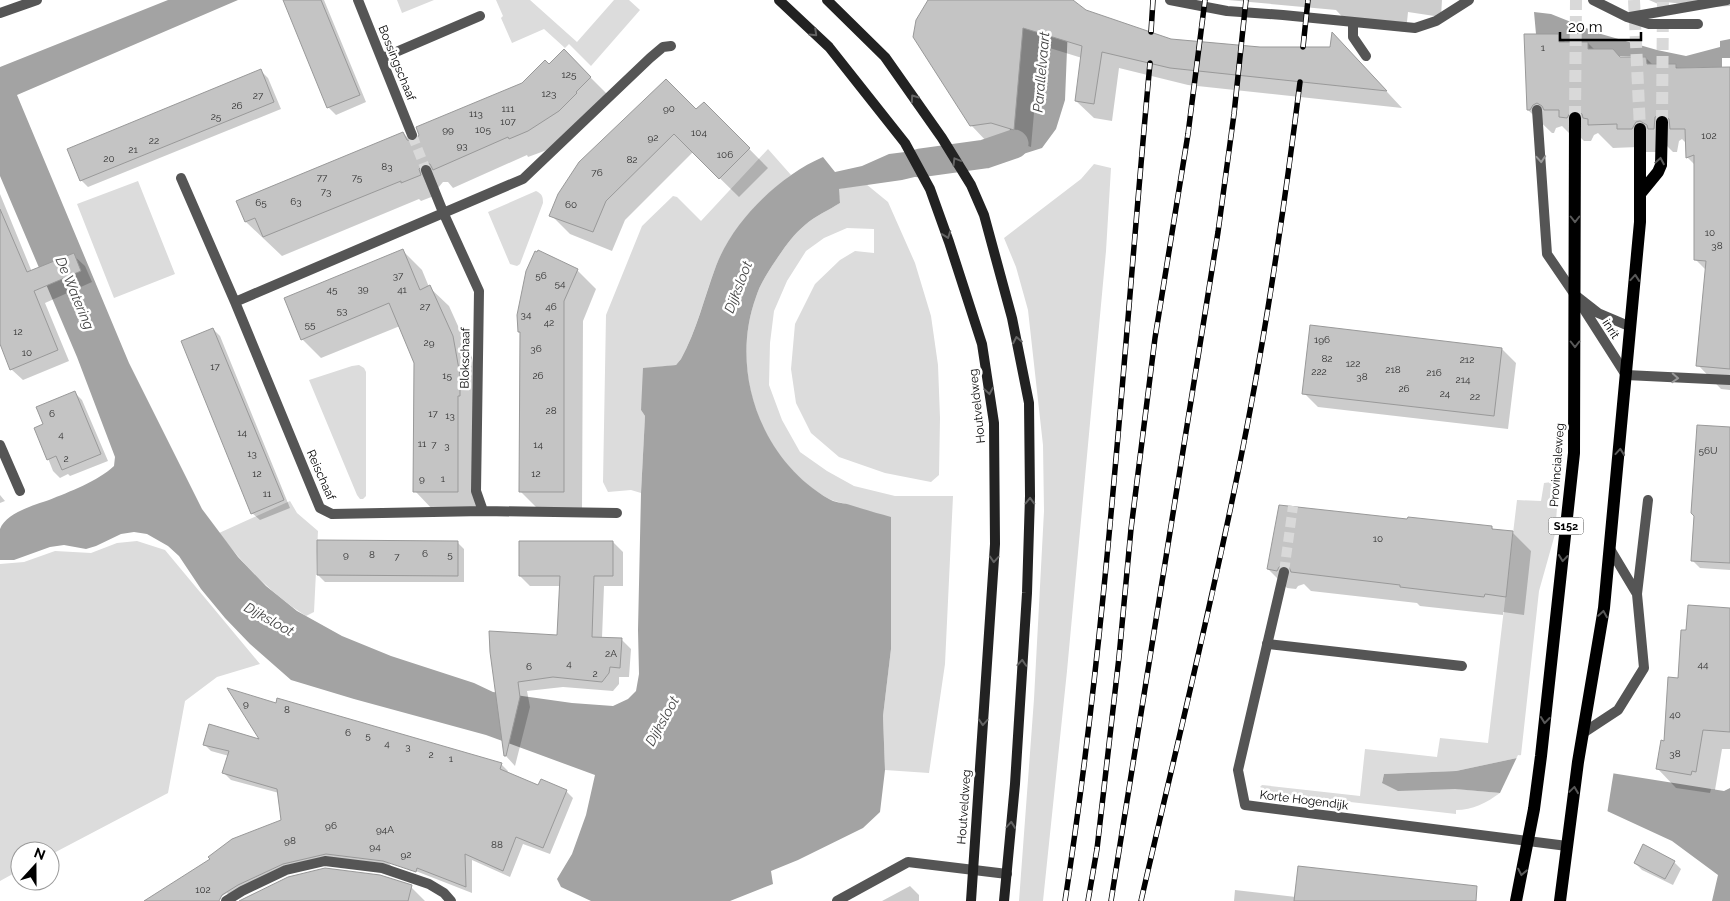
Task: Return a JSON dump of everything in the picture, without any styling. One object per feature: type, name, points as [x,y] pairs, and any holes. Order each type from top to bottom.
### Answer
[{"type":"main road","name":"Provincialeweg","points":[[1516,901],[1534,809],[1541,756],[1574,452],[1576,118]]},
{"type":"main road","points":[[1640,194],[1658,172],[1661,165],[1662,122]]},
{"type":"main road","points":[[1560,901],[1578,762],[1604,608],[1640,222],[1640,129]]},
{"type":"street","points":[[0,13],[37,0]]},
{"type":"street","name":"Bossingschaaf","points":[[358,0],[412,135]]},
{"type":"street","name":"Houtveldweg","points":[[778,0],[829,47],[905,143],[930,189],[982,344],[994,423],[995,544],[971,901]]},
{"type":"street","points":[[828,0],[885,56],[942,138],[971,185],[984,215],[1010,309],[1029,403],[1030,496],[1027,593],[1015,784],[1004,901]]},
{"type":"street","points":[[1170,0],[1227,11],[1415,28],[1436,20],[1469,0]]},
{"type":"street","points":[[1594,0],[1626,17],[1650,24],[1698,24]]},
{"type":"street","points":[[1626,17],[1727,0]]},
{"type":"street","points":[[1713,2],[1730,8]]},
{"type":"street","points":[[382,58],[480,16]]},
{"type":"street","points":[[1353,22],[1353,37],[1366,56]]},
{"type":"street","points":[[235,302],[523,179],[650,58],[663,47],[671,46]]},
{"type":"street","name":"inrit","points":[[1537,110],[1547,254],[1626,375]]},
{"type":"street","points":[[426,170],[443,212]]},
{"type":"street","name":"Reischaaf","points":[[181,178],[235,302],[320,508],[332,514],[483,510],[617,513]]},
{"type":"street","name":"Blokschaaf","points":[[443,212],[479,290],[476,491],[483,510]]},
{"type":"street","points":[[1575,295],[1598,313],[1631,327]]},
{"type":"street","points":[[1626,375],[1730,380]]},
{"type":"street","points":[[0,445],[20,491]]},
{"type":"street","points":[[1583,733],[1618,710],[1644,668],[1637,594],[1648,500]]},
{"type":"street","points":[[1610,549],[1637,594]]},
{"type":"street","name":"Korte Hogendijk","points":[[1284,572],[1238,770],[1245,805],[1567,846]]},
{"type":"street","points":[[1267,644],[1462,666]]},
{"type":"street","points":[[226,901],[242,891],[286,870],[325,861],[382,868],[430,884],[444,893],[451,901]]},
{"type":"street","points":[[837,901],[908,862],[1007,874]]},
{"type":"shaded area","points":[[397,0],[434,0],[402,13]]},
{"type":"shaded area","points":[[496,0],[530,0],[577,42],[614,0],[629,0],[640,10],[591,66],[569,44],[565,48],[544,29],[512,43],[501,18],[503,16]]},
{"type":"shaded area","points":[[768,149],[791,175],[768,194],[748,215],[722,252],[696,325],[681,359],[676,365],[649,368],[641,410],[645,416],[641,493],[631,490],[608,492],[603,482],[606,315],[642,226],[673,196],[677,197],[701,221]]},
{"type":"shaded area","points":[[1094,164],[1111,168],[1106,251],[1067,671],[1043,901],[1019,901],[1034,699],[1044,511],[1043,445],[1028,310],[1016,267],[1004,238],[1081,179]]},
{"type":"shaded area","points":[[138,181],[175,274],[114,298],[77,204]]},
{"type":"shaded area","points":[[866,184],[888,202],[915,263],[931,316],[938,365],[940,418],[939,475],[931,482],[885,473],[839,457],[811,433],[796,403],[791,369],[795,324],[815,284],[840,260],[855,251],[874,253],[874,229],[847,228],[824,238],[806,251],[787,281],[774,311],[770,343],[769,385],[782,420],[800,452],[827,471],[854,486],[895,496],[953,496],[945,664],[929,773],[885,770],[883,716],[891,649],[891,518],[829,499],[805,482],[785,461],[768,437],[756,411],[749,383],[746,354],[749,325],[756,297],[764,278],[786,246],[801,229],[813,219],[840,203],[838,189]]},
{"type":"shaded area","points":[[536,191],[542,196],[543,203],[520,264],[517,266],[510,264],[488,212]]},
{"type":"shaded area","points":[[359,365],[366,372],[366,496],[363,499],[360,499],[357,495],[309,380]]},
{"type":"shaded area","points":[[1559,481],[1555,534],[1539,591],[1521,755],[1517,758],[1456,771],[1384,774],[1382,782],[1500,793],[1479,805],[1468,809],[1456,810],[1456,814],[1271,793],[1260,787],[1262,785],[1360,796],[1365,749],[1437,757],[1440,738],[1488,743],[1517,500],[1541,501],[1544,483]]},
{"type":"shaded area","points":[[290,501],[297,513],[318,531],[314,612],[306,616],[281,598],[259,578],[219,533]]},
{"type":"shaded area","points":[[137,541],[165,550],[260,664],[217,677],[185,701],[168,793],[60,850],[60,841],[10,841],[10,876],[0,881],[0,564],[24,562],[55,551],[91,553],[117,543]]},
{"type":"water","name":"De Watering","points":[[168,0],[238,0],[17,95],[129,363],[202,509],[238,557],[266,586],[297,611],[342,636],[391,656],[474,683],[493,692],[572,703],[613,706],[628,699],[636,691],[639,674],[641,493],[645,416],[641,410],[643,368],[676,365],[681,359],[696,325],[716,266],[724,249],[746,217],[774,188],[806,165],[823,157],[835,172],[862,166],[889,154],[953,146],[961,166],[902,180],[839,189],[840,203],[813,219],[801,229],[789,242],[764,278],[749,325],[746,354],[749,383],[757,411],[769,437],[785,461],[805,482],[831,500],[891,517],[891,649],[883,716],[885,770],[880,812],[863,828],[771,871],[773,884],[730,901],[591,901],[561,887],[557,879],[572,854],[586,815],[595,775],[486,735],[291,680],[250,644],[225,618],[201,589],[179,556],[168,546],[147,534],[134,532],[121,534],[86,549],[64,545],[50,547],[14,560],[0,560],[0,529],[8,518],[21,510],[74,490],[100,477],[114,466],[115,457],[77,357],[0,176],[0,67]]},
{"type":"water","name":"Parallelvaart","points":[[1021,0],[1069,0],[1065,100],[1056,129],[1042,148],[1004,160],[1003,157],[977,162],[974,146],[1009,140]]},
{"type":"water","points":[[1534,12],[1551,14],[1601,34],[1686,56],[1720,47],[1720,41],[1730,39],[1730,58],[1722,58],[1722,67],[1685,68],[1685,76],[1647,64],[1646,57],[1618,56],[1613,49],[1588,49],[1588,42],[1559,42],[1559,34],[1536,34]]},
{"type":"water","points":[[1517,758],[1724,791],[1730,788],[1730,901],[1712,901],[1718,875],[1672,841],[1607,811],[1500,793],[1455,789],[1398,791],[1382,783],[1384,774],[1456,771]]},
{"type":"pier","points":[[1518,755],[1614,770],[1607,814],[1499,795]]},
{"type":"building","points":[[283,0],[321,0],[360,95],[327,108]]},
{"type":"building","points":[[928,0],[1073,0],[1086,10],[1171,39],[1260,47],[1330,47],[1332,32],[1387,91],[1170,68],[1102,52],[1094,104],[1075,101],[1082,46],[1023,28],[1014,130],[991,123],[970,126],[913,37],[916,20]]},
{"type":"building","points":[[1524,34],[1559,34],[1559,42],[1588,42],[1588,49],[1613,49],[1620,57],[1646,57],[1647,64],[1676,64],[1676,68],[1730,67],[1730,369],[1696,366],[1706,261],[1694,260],[1694,155],[1686,158],[1685,129],[1670,129],[1669,119],[1663,114],[1655,117],[1654,129],[1648,129],[1647,125],[1640,121],[1636,122],[1632,129],[1617,129],[1617,124],[1588,125],[1588,119],[1583,118],[1582,114],[1576,110],[1571,111],[1567,118],[1559,117],[1559,110],[1544,110],[1537,103],[1530,110],[1527,110]]},
{"type":"building","points":[[564,49],[591,77],[559,111],[528,131],[509,139],[508,137],[433,170],[430,164],[424,164],[419,169],[421,175],[401,183],[401,181],[263,237],[255,218],[245,222],[236,201],[403,132],[407,140],[415,141],[419,135],[416,127],[522,83],[545,60],[549,64]]},
{"type":"building","points":[[261,69],[274,102],[80,181],[67,149]]},
{"type":"building","points":[[666,79],[696,109],[704,102],[750,148],[719,179],[674,134],[606,201],[593,232],[549,216],[558,194],[579,162]]},
{"type":"building","points":[[0,209],[27,272],[74,253],[81,271],[34,291],[58,350],[10,370],[0,344]]},
{"type":"building","points":[[403,249],[420,290],[430,285],[453,336],[460,375],[460,396],[458,396],[458,492],[413,492],[414,363],[389,303],[301,340],[284,298]]},
{"type":"building","points":[[538,250],[578,269],[564,301],[564,492],[519,492],[520,332],[518,332],[517,315],[526,271],[535,251],[537,252]]},
{"type":"building","points":[[1310,325],[1502,348],[1494,416],[1302,394]]},
{"type":"building","points":[[213,328],[284,500],[251,514],[181,341]]},
{"type":"building","points":[[75,391],[101,454],[62,470],[56,456],[47,460],[34,428],[43,424],[36,407]]},
{"type":"building","points":[[1697,425],[1730,427],[1730,563],[1691,561],[1694,516],[1691,513]]},
{"type":"building","points":[[1279,505],[1492,526],[1492,529],[1513,531],[1506,597],[1485,594],[1484,597],[1291,572],[1289,567],[1285,565],[1279,567],[1277,571],[1267,569]]},
{"type":"building","points":[[317,540],[458,541],[458,576],[317,575]]},
{"type":"building","points":[[519,541],[613,541],[613,576],[594,576],[592,637],[622,638],[620,668],[610,667],[609,673],[602,682],[553,677],[518,682],[520,697],[506,756],[504,756],[490,652],[489,631],[557,635],[560,576],[519,576]]},
{"type":"building","points":[[1688,605],[1730,608],[1730,732],[1703,730],[1696,772],[1692,771],[1691,775],[1656,769],[1661,740],[1664,741],[1668,677],[1678,678],[1681,630],[1686,630]]},
{"type":"building","points":[[227,688],[276,703],[277,698],[502,763],[500,769],[538,785],[541,779],[567,790],[543,848],[516,837],[503,871],[465,854],[466,887],[417,868],[416,872],[383,861],[326,854],[283,864],[238,885],[222,895],[219,901],[144,901],[210,859],[208,857],[232,839],[281,820],[277,789],[222,773],[229,751],[203,745],[209,724],[259,739]]},
{"type":"building","points":[[1643,844],[1675,861],[1665,879],[1634,863]]},
{"type":"building","points":[[1298,866],[1477,886],[1476,901],[1294,901]]},
{"type":"building","points":[[325,868],[380,875],[412,885],[408,901],[239,901],[288,877]]},
{"type":"waterway","name":"Dijksloot","points":[[920,163],[985,154],[1014,144]]},
{"type":"tunnel","points":[[1575,118],[1576,0]]},
{"type":"tunnel","points":[[1634,0],[1640,129]]},
{"type":"tunnel","points":[[1662,122],[1663,0]]},
{"type":"tunnel","points":[[412,135],[426,170]]},
{"type":"tunnel","points":[[1284,572],[1293,506]]},
{"type":"railway","points":[[1151,32],[1153,0]]},
{"type":"railway","points":[[1088,901],[1097,849],[1119,657],[1131,529],[1155,338],[1188,134],[1205,0]]},
{"type":"railway","points":[[1111,901],[1218,232],[1234,114],[1246,0]]},
{"type":"railway","points":[[1303,47],[1308,0]]},
{"type":"railway","points":[[1065,901],[1093,693],[1104,588],[1150,63]]},
{"type":"railway","points":[[1141,901],[1216,576],[1248,419],[1273,275],[1300,82]]}]
